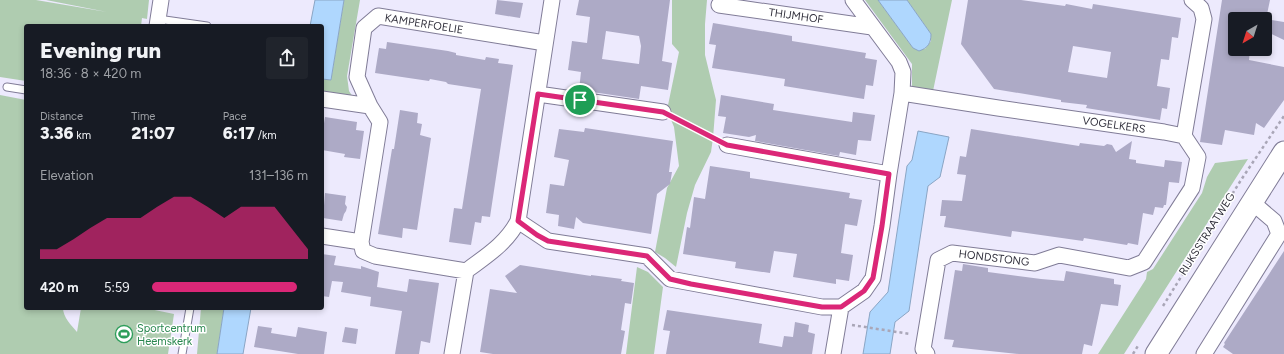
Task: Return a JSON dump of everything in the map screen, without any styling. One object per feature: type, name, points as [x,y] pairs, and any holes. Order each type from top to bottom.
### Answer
[{"type":"main road","name":"RIJKSSTRAATWEG","points":[[1149,347],[1253,203],[1284,152]]},
{"type":"street","points":[[158,23],[161,0]]},
{"type":"street","points":[[452,354],[466,271],[501,245],[511,233],[518,221],[552,0]]},
{"type":"street","points":[[518,221],[548,241],[647,256],[670,279],[822,307],[841,307],[864,291],[873,278],[902,93],[903,72],[900,62],[853,0]]},
{"type":"street","points":[[1184,136],[1204,19],[1201,8],[1189,0]]},
{"type":"street","name":"THIJMHOF","points":[[719,5],[872,27]]},
{"type":"street","name":"KAMPERFOELIE","points":[[360,242],[380,122],[370,106],[357,77],[364,28],[378,16],[545,44]]},
{"type":"street","name":"VOGELKERS","points":[[902,93],[1184,136]]},
{"type":"street","points":[[538,94],[663,112]]},
{"type":"street","points":[[324,99],[370,106]]},
{"type":"street","name":"HONDSTONG","points":[[926,354],[923,349],[938,260],[952,253],[1034,263],[1059,255],[1129,268],[1144,262],[1192,188],[1198,156],[1184,136]]},
{"type":"street","points":[[727,145],[889,174]]},
{"type":"street","name":"RIJKSSTRAATWEG","points":[[1204,354],[1279,234],[1274,221],[1253,203]]},
{"type":"street","points":[[324,236],[360,242],[363,251],[375,256],[466,271]]},
{"type":"street","points":[[833,354],[841,307]]},
{"type":"lane","points":[[158,23],[174,24]]},
{"type":"lane","points":[[7,87],[24,90]]},
{"type":"lane","points":[[182,354],[190,310]]},
{"type":"path","points":[[663,112],[727,145]]},
{"type":"path","name":"RIJKSSTRAATWEG","points":[[1162,307],[1241,180],[1284,116]]},
{"type":"path","points":[[838,324],[926,336]]},
{"type":"path","points":[[1133,354],[1149,347]]},
{"type":"green space","points":[[0,0],[36,0],[107,12],[46,0],[149,0],[147,19],[142,18],[141,24],[24,24],[24,81],[0,77]]},
{"type":"green space","points":[[344,0],[360,0],[347,76],[349,91],[353,97],[324,94],[324,79],[331,80]]},
{"type":"green space","points":[[672,0],[707,0],[705,55],[716,100],[711,152],[695,185],[687,213],[676,267],[655,252],[667,188],[679,166],[674,127],[667,110],[679,52],[672,44]]},
{"type":"green space","points":[[865,0],[878,0],[913,48],[925,49],[931,41],[931,34],[907,0],[952,0],[933,91],[912,88],[912,64]]},
{"type":"green space","points":[[0,95],[24,100],[24,310],[63,310],[66,318],[77,332],[81,310],[155,310],[174,314],[168,354],[0,354]]},
{"type":"green space","points":[[1248,159],[1124,354],[1098,354],[1146,279],[1147,272],[1153,269],[1202,193],[1207,177],[1215,163]]},
{"type":"green space","points":[[637,267],[648,272],[663,287],[654,354],[626,354]]},
{"type":"green space","points":[[201,310],[224,310],[217,354],[197,354]]},
{"type":"water","points":[[315,0],[344,0],[331,80],[324,79],[324,24],[310,24]]},
{"type":"water","points":[[878,0],[907,0],[931,34],[930,43],[927,47],[919,51],[913,48]]},
{"type":"water","points":[[918,131],[949,137],[940,177],[928,186],[909,311],[895,322],[890,354],[863,354],[870,312],[888,292],[907,166],[912,160]]},
{"type":"water","points":[[224,310],[251,310],[243,354],[217,354]]},
{"type":"building","points":[[497,0],[523,3],[520,18],[495,14]]},
{"type":"building","points":[[579,0],[670,0],[662,61],[672,63],[668,90],[641,86],[639,99],[579,90],[581,72],[568,70],[572,41],[587,43],[590,17],[576,15]],"holes":[[[606,31],[639,36],[641,46],[639,64],[602,59]]]},
{"type":"building","points":[[968,0],[1021,0],[1065,6],[1066,4],[1092,9],[1093,4],[1181,18],[1178,38],[1172,37],[1169,60],[1161,59],[1157,86],[1170,88],[1167,109],[1162,108],[1160,120],[1086,108],[1087,105],[1061,102],[1061,100],[994,89],[961,44]],"holes":[[[1073,46],[1111,52],[1107,78],[1068,72]]]},
{"type":"building","points":[[1222,0],[1270,0],[1267,12],[1228,12],[1228,56],[1249,56],[1249,60],[1284,67],[1284,100],[1264,128],[1256,123],[1254,135],[1225,130],[1222,145],[1200,142]]},
{"type":"building","points":[[1272,20],[1284,22],[1284,40],[1272,34]]},
{"type":"building","points":[[713,23],[792,36],[792,41],[866,53],[865,58],[877,60],[873,86],[866,85],[864,99],[784,86],[785,79],[712,68],[716,45],[709,44]]},
{"type":"building","points":[[387,42],[448,51],[456,53],[456,55],[485,60],[486,57],[499,59],[498,63],[513,65],[490,217],[482,216],[481,223],[475,222],[471,245],[449,242],[454,208],[462,209],[481,89],[448,84],[446,82],[430,79],[429,81],[375,73],[379,48],[386,49]]},
{"type":"building","points":[[721,95],[774,104],[773,110],[852,122],[853,112],[875,115],[871,141],[858,140],[856,155],[840,152],[839,156],[755,141],[756,135],[749,137],[723,133],[726,117],[718,116]]},
{"type":"building","points":[[400,110],[418,113],[417,123],[422,124],[420,135],[431,138],[417,230],[403,228],[402,238],[378,234]]},
{"type":"building","points":[[325,117],[357,122],[356,130],[364,131],[360,159],[344,157],[345,154],[324,150]]},
{"type":"building","points":[[585,128],[673,141],[669,172],[672,172],[670,184],[657,194],[651,234],[583,223],[576,217],[574,229],[558,226],[559,215],[546,213],[550,184],[564,186],[569,160],[554,157],[559,129],[584,132]]},
{"type":"building","points":[[971,129],[1079,146],[1080,143],[1104,146],[1107,144],[1112,145],[1116,152],[1132,141],[1129,159],[1136,160],[1136,163],[1164,167],[1165,160],[1182,162],[1179,183],[1169,182],[1166,205],[1164,205],[1163,208],[1155,207],[1153,215],[1143,213],[1138,245],[1128,243],[1127,245],[1084,238],[1083,241],[1012,231],[1011,237],[944,227],[946,216],[940,216],[942,200],[962,201],[966,175],[957,174],[960,156],[966,157]]},
{"type":"building","points":[[710,166],[750,172],[750,178],[850,193],[849,198],[862,200],[857,226],[845,224],[841,253],[853,255],[849,281],[836,279],[836,284],[793,277],[797,254],[774,251],[770,273],[735,268],[736,262],[683,254],[687,227],[690,228],[694,197],[705,199]]},
{"type":"building","points":[[325,193],[346,196],[345,204],[347,207],[342,221],[324,218]]},
{"type":"building","points":[[1284,251],[1284,354],[1233,354],[1223,347],[1225,344],[1224,343]]},
{"type":"building","points":[[324,254],[336,256],[334,265],[361,269],[361,266],[379,272],[377,287],[407,292],[409,279],[439,283],[430,343],[421,341],[419,354],[395,354],[402,311],[370,306],[371,297],[341,292],[343,282],[332,281],[329,297],[324,296]]},
{"type":"building","points":[[963,264],[988,268],[988,272],[1041,279],[1064,281],[1066,271],[1114,279],[1114,284],[1121,285],[1118,306],[1101,304],[1092,346],[1084,344],[1082,354],[1019,354],[952,347],[954,340],[944,339],[955,270],[962,271]]},
{"type":"building","points":[[520,265],[591,276],[622,279],[621,281],[634,283],[631,304],[625,303],[621,330],[625,331],[621,354],[493,354],[480,352],[490,289],[517,293],[505,276]]},
{"type":"building","points":[[667,310],[762,324],[759,343],[782,347],[784,336],[793,337],[795,322],[809,325],[808,332],[815,334],[812,354],[666,354],[670,331],[663,330]]},
{"type":"building","points":[[258,326],[272,328],[271,333],[296,337],[298,327],[327,332],[324,354],[298,354],[254,347]]},
{"type":"building","points":[[345,327],[358,329],[356,344],[342,342]]},
{"type":"place","name":"Sportcentrum Heemskerk","points":[[124,334]]},
{"type":"route","points":[[538,94],[580,100],[663,112],[727,145],[889,174],[873,278],[864,291],[841,307],[822,307],[670,279],[647,256],[548,241],[537,235],[518,221],[538,94]]}]
